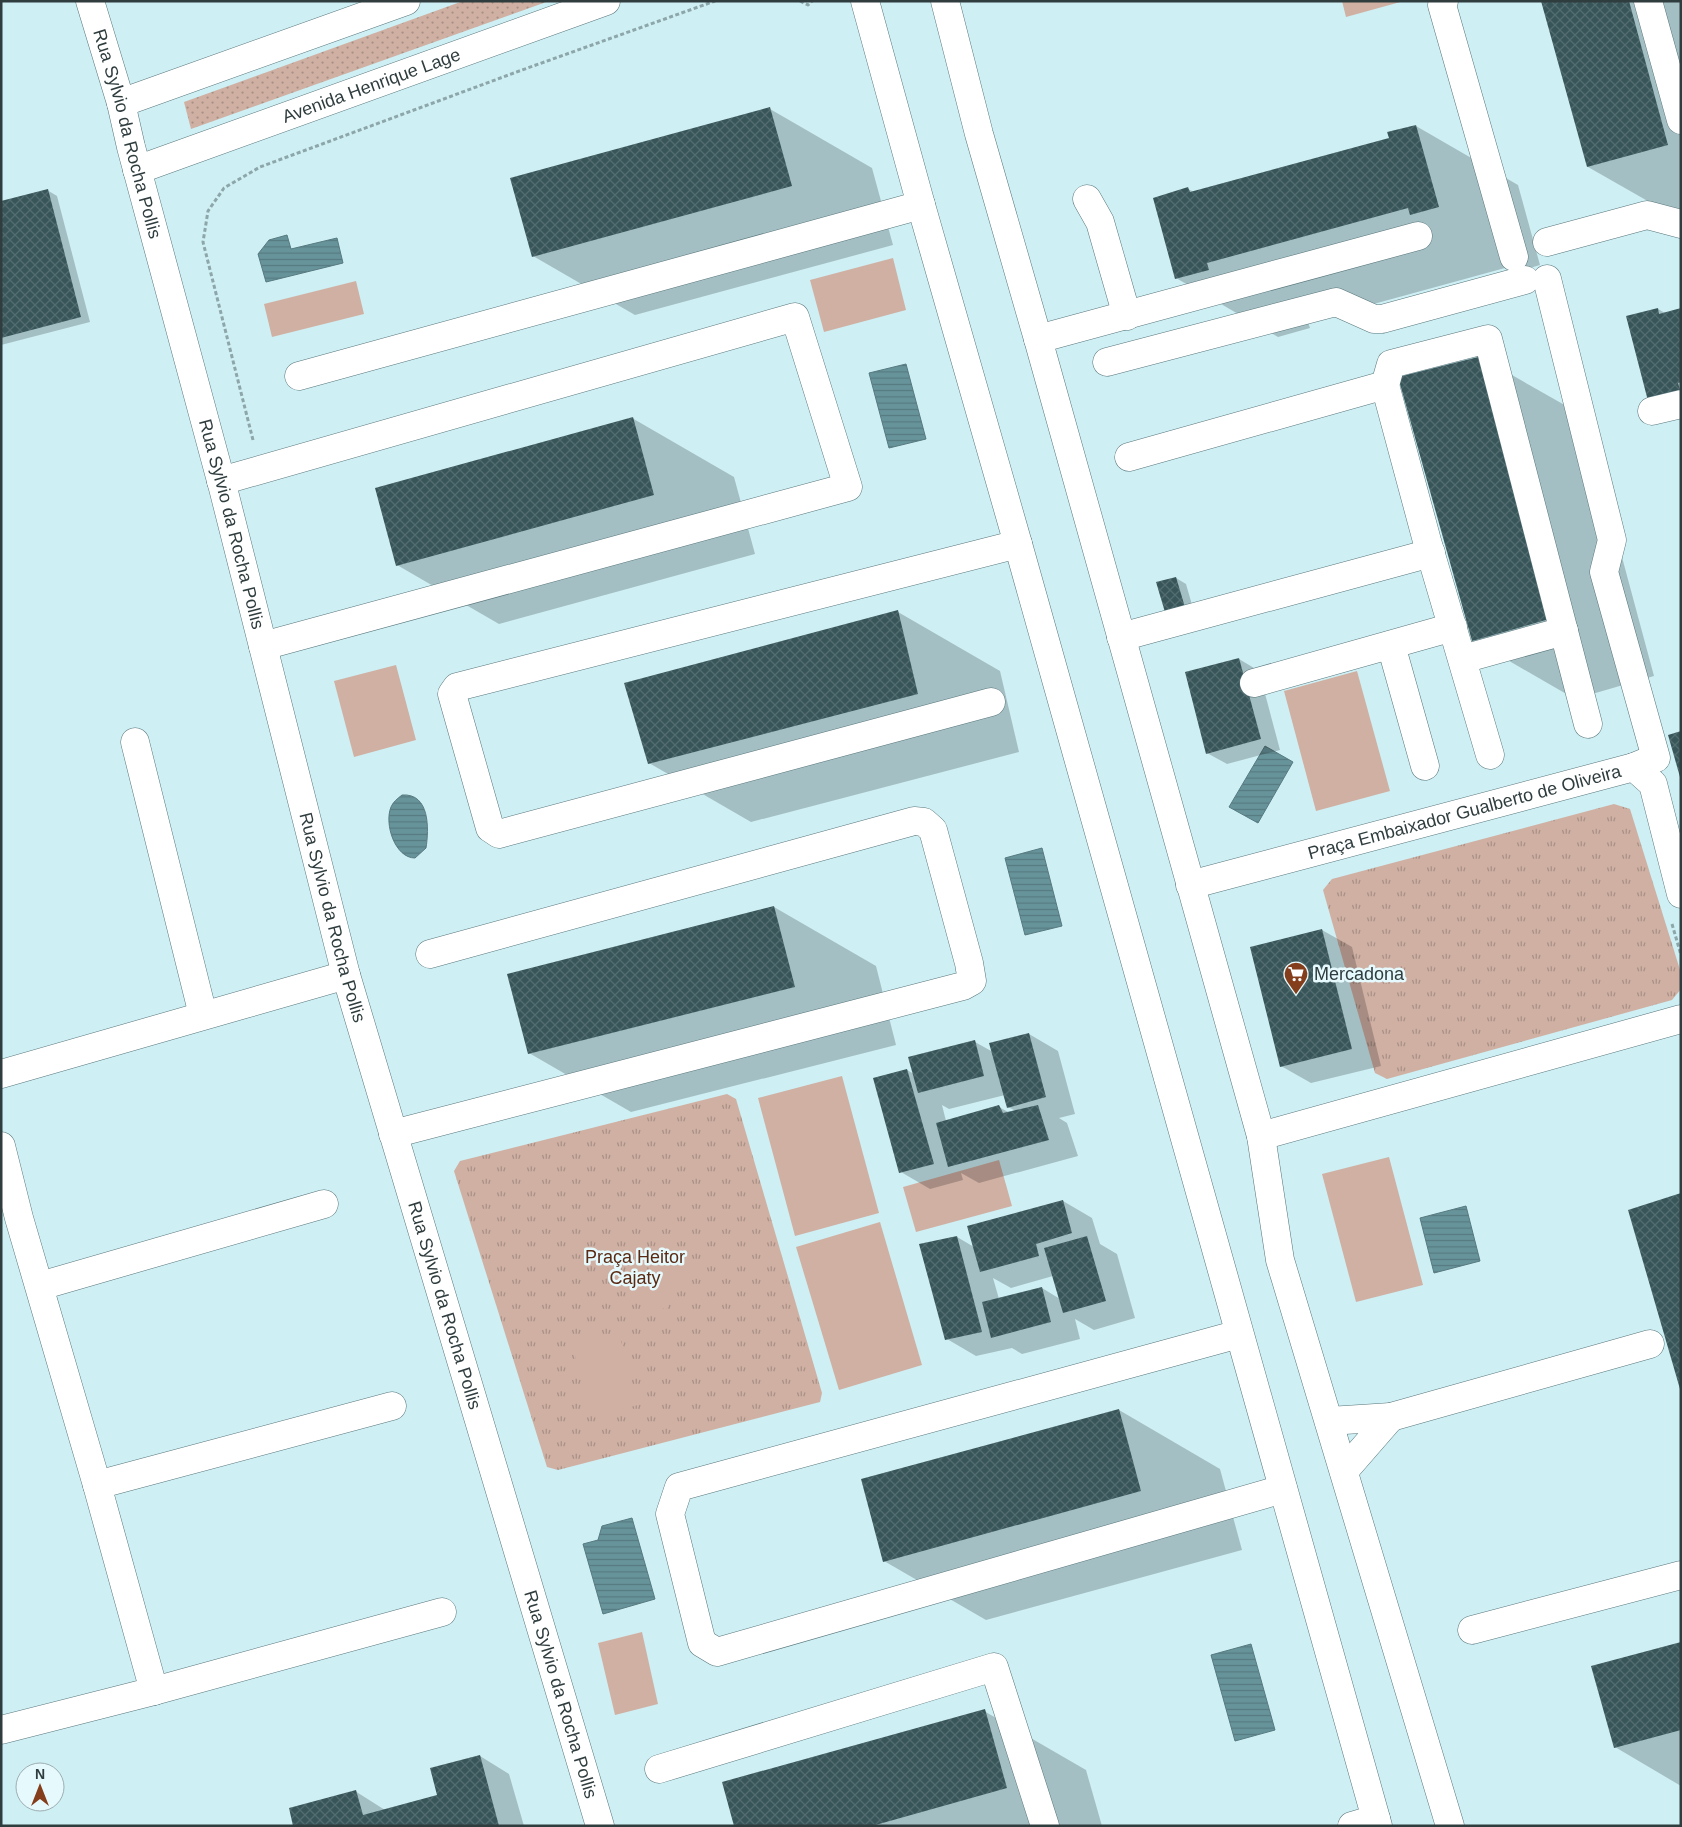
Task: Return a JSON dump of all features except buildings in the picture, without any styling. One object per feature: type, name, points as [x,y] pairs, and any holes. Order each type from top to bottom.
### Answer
[{"type":"street","name":"Rua Sylvio da Rocha Pollis","points":[[90,1],[121,103],[137,170],[221,481],[346,975],[600,1826]]},
{"type":"street","points":[[121,103],[406,1]]},
{"type":"street","name":"Avenida Henrique Lage","points":[[137,170],[606,1]]},
{"type":"street","points":[[865,1],[1283,1488],[1368,1824]]},
{"type":"street","points":[[945,1],[979,134],[1261,1136],[1280,1260],[1450,1826]]},
{"type":"street","points":[[1444,1],[1442,5],[1529,272]]},
{"type":"street","points":[[1648,1],[1681,120]]},
{"type":"street","points":[[1087,199],[1100,222],[1127,316]]},
{"type":"street","points":[[298,376],[921,205]]},
{"type":"street","points":[[1548,242],[1647,215],[1681,224]]},
{"type":"street","points":[[1038,339],[1418,236]]},
{"type":"street","points":[[1107,362],[1336,302],[1374,319],[1382,319],[1529,272],[1556,268],[1558,260],[1556,253],[1548,242],[1541,239],[1527,240],[1520,244],[1529,272],[1612,540],[1604,572],[1656,758],[1634,767]]},
{"type":"street","points":[[221,481],[795,317],[848,487],[263,646]]},
{"type":"street","points":[[1490,755],[1429,547],[1385,385],[1391,364],[1488,339],[1588,724]]},
{"type":"street","points":[[1129,457],[1385,385]]},
{"type":"street","points":[[1652,411],[1681,404]]},
{"type":"street","points":[[991,702],[499,834],[490,828],[452,694],[457,687],[1018,544]]},
{"type":"street","points":[[1120,631],[1429,547]]},
{"type":"street","points":[[1254,683],[1453,627]]},
{"type":"street","points":[[1463,659],[1564,631]]},
{"type":"street","points":[[1391,645],[1425,766]]},
{"type":"street","points":[[135,742],[203,1015]]},
{"type":"street","name":"Praça Embaixador Gualberto de Oliveira","points":[[1190,885],[1634,767],[1653,784],[1681,894]]},
{"type":"street","points":[[393,1134],[963,986],[972,981],[969,963],[933,830],[924,822],[914,821],[430,954]]},
{"type":"street","points":[[1,1074],[346,975]]},
{"type":"street","points":[[1261,1136],[1681,1019]]},
{"type":"street","points":[[1,1146],[10,1221],[40,1286],[154,1691]]},
{"type":"street","points":[[40,1286],[324,1204]]},
{"type":"street","points":[[1239,1334],[679,1487],[670,1514],[702,1643],[717,1652],[1283,1488]]},
{"type":"street","points":[[1329,1421],[1391,1417],[1650,1344]]},
{"type":"street","points":[[97,1485],[392,1406]]},
{"type":"street","points":[[1344,1471],[1391,1417]]},
{"type":"street","points":[[1472,1630],[1681,1575]]},
{"type":"street","points":[[1,1730],[154,1691],[442,1612]]},
{"type":"street","points":[[659,1769],[994,1667],[1045,1826]]},
{"type":"path","points":[[260,469],[203,242],[208,211],[224,188],[260,167],[715,1]]},
{"type":"path","points":[[800,1],[808,5],[812,1]]},
{"type":"green space","points":[[463,1],[549,1],[191,129],[184,102]]},
{"type":"green space","points":[[1342,1],[1404,1],[1346,17]]},
{"type":"green space","points":[[893,258],[906,310],[824,332],[810,280]]},
{"type":"green space","points":[[356,281],[364,314],[272,337],[264,304]]},
{"type":"green space","points":[[396,665],[416,740],[354,757],[334,681]]},
{"type":"green space","points":[[1357,671],[1390,791],[1316,811],[1284,691]]},
{"type":"green space","points":[[1614,804],[1630,809],[1681,973],[1681,989],[1672,1000],[1387,1079],[1375,1073],[1323,890],[1332,879]]},
{"type":"green space","points":[[842,1076],[879,1213],[795,1236],[758,1098]]},
{"type":"green space","name":"Praça Heitor Cajaty","points":[[727,1094],[736,1099],[822,1393],[820,1402],[558,1470],[547,1467],[454,1171],[460,1161]]},
{"type":"green space","points":[[1389,1157],[1423,1285],[1356,1302],[1322,1174]]},
{"type":"green space","points":[[999,1160],[1012,1206],[916,1232],[903,1187]]},
{"type":"green space","points":[[880,1222],[922,1365],[839,1390],[796,1247]]},
{"type":"green space","points":[[662,1245],[692,1261],[666,1310],[636,1294]]},
{"type":"green space","points":[[619,1333],[638,1405],[592,1417],[572,1345]]},
{"type":"green space","points":[[642,1632],[658,1704],[615,1715],[598,1643]]},
{"type":"water","points":[[287,235],[291,249],[337,238],[343,263],[266,282],[258,254],[269,240]]},
{"type":"water","points":[[906,364],[926,439],[889,448],[869,373]]},
{"type":"water","points":[[1265,746],[1293,762],[1258,823],[1229,807]]},
{"type":"water","points":[[402,795],[411,796],[418,800],[426,814],[426,848],[415,858],[408,857],[402,852],[390,831],[389,814],[391,807]]},
{"type":"water","points":[[1042,848],[1062,926],[1025,935],[1005,858]]},
{"type":"water","points":[[1466,1206],[1480,1261],[1434,1273],[1420,1218]]},
{"type":"water","points":[[632,1518],[655,1599],[603,1614],[583,1544],[598,1540],[602,1526]]},
{"type":"water","points":[[1251,1644],[1275,1730],[1235,1741],[1211,1655]]},
{"type":"place","name":"Mercadona","points":[[1296,995]]}]
